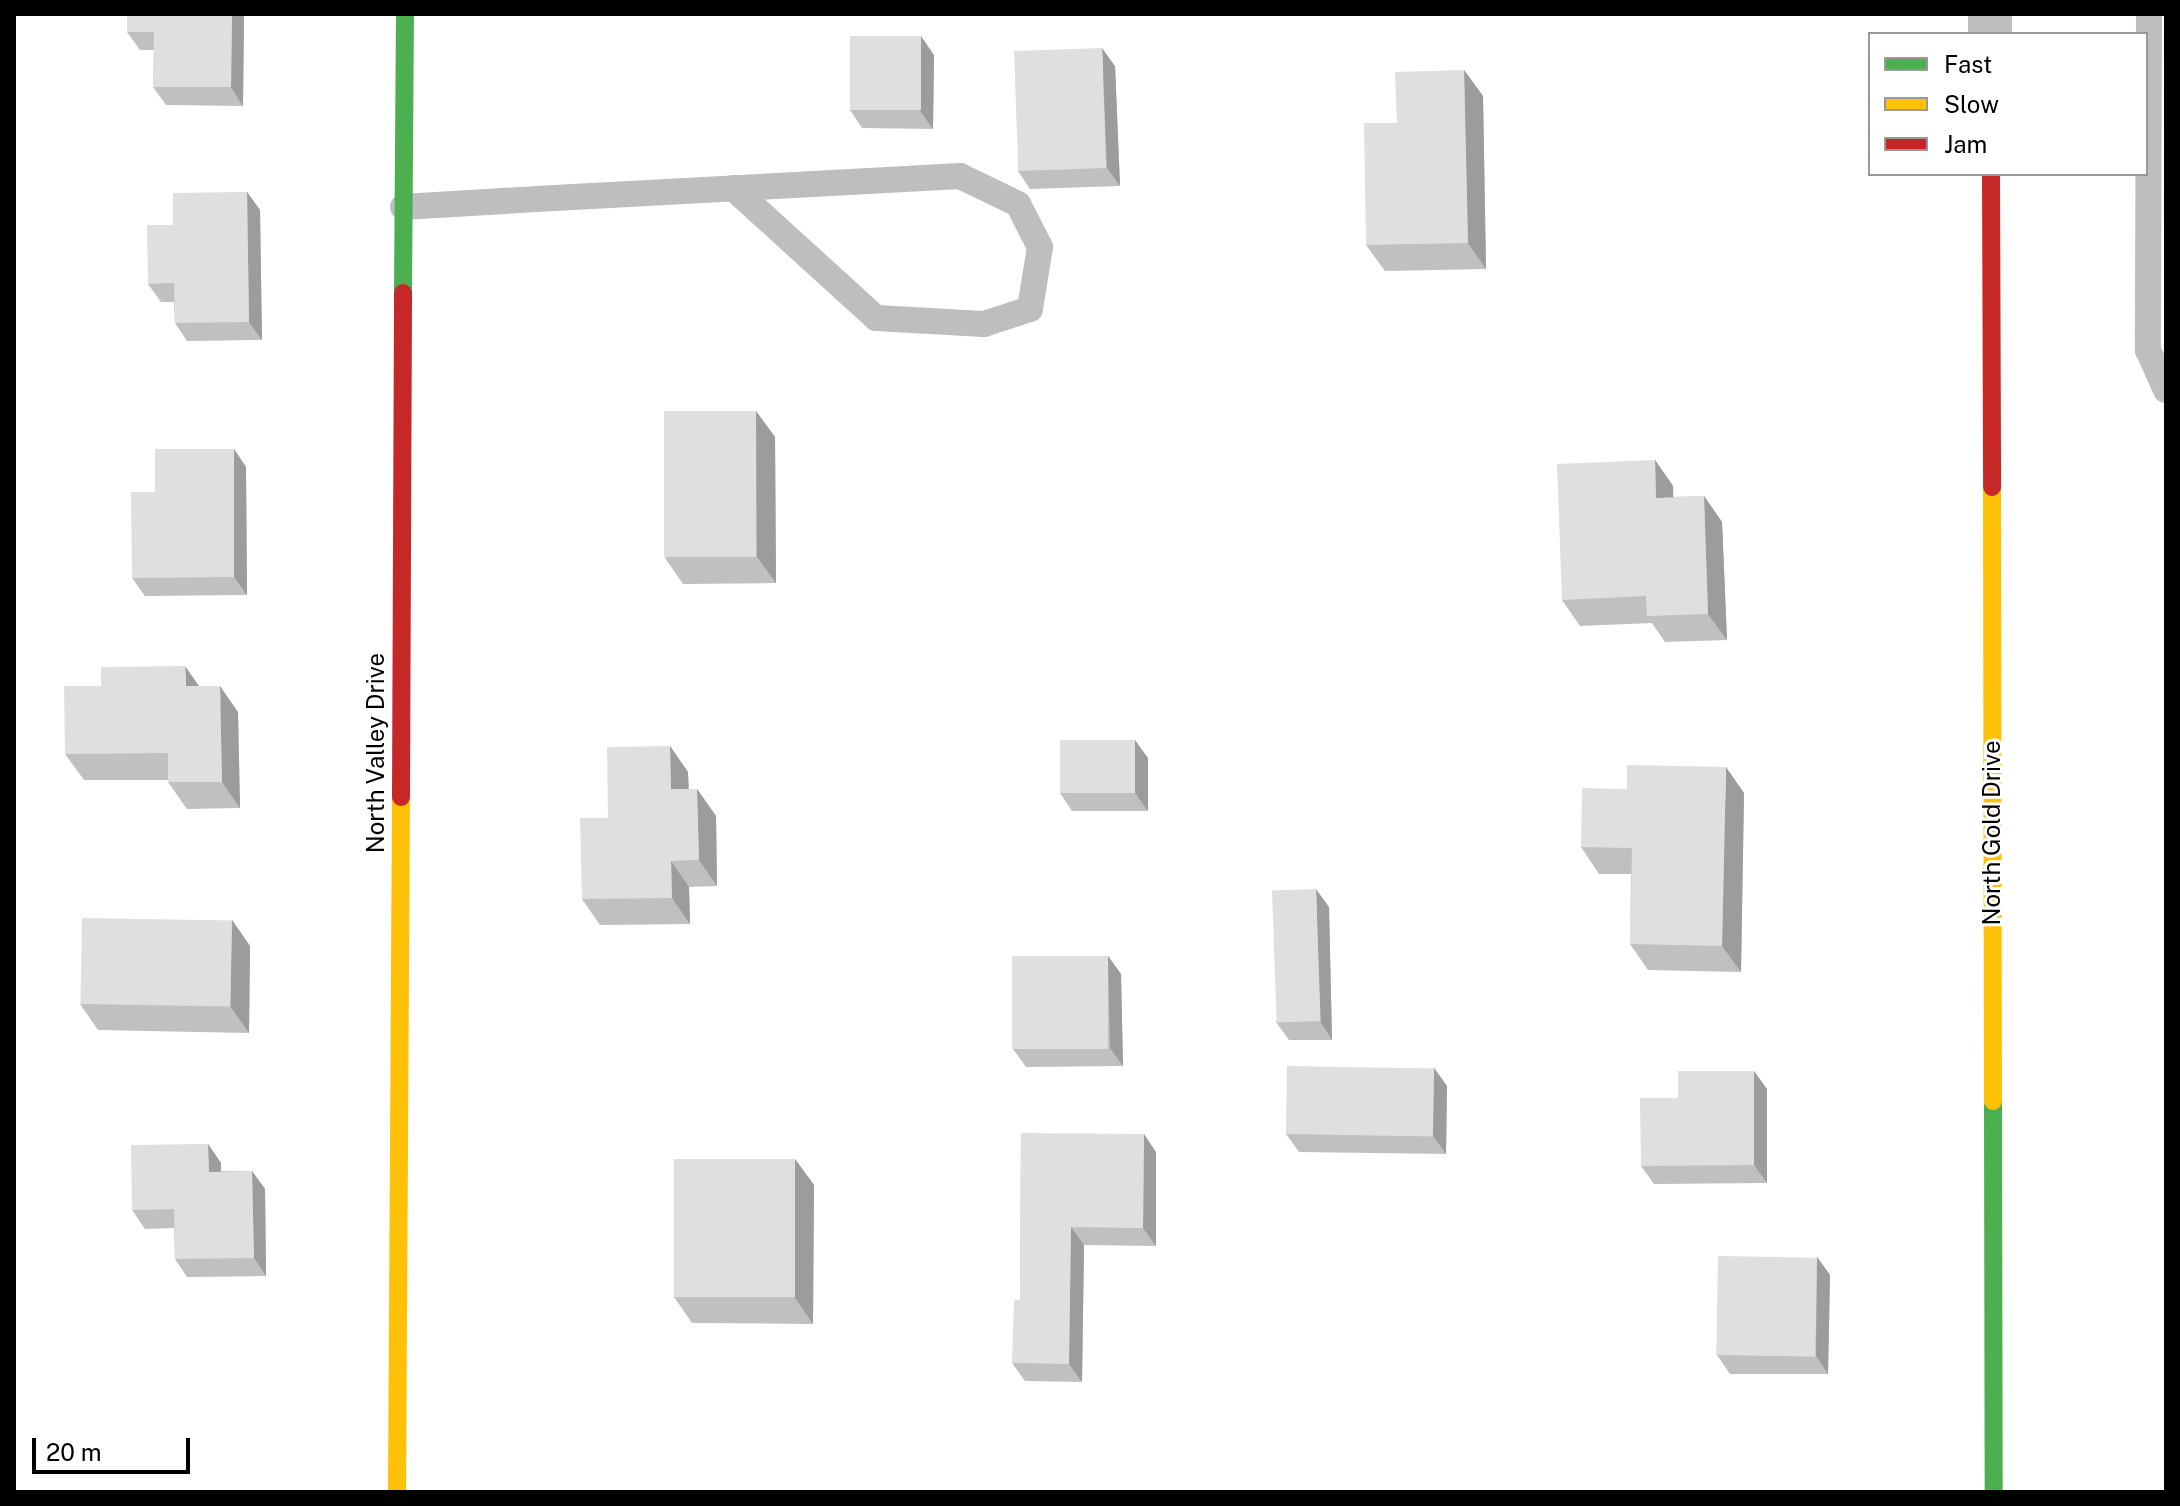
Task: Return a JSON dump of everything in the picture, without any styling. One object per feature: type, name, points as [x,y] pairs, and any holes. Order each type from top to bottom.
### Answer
[{"type":"street","name":"North Valley Drive","points":[[397,1492],[405,14]]},
{"type":"street","name":"North Gold Drive","points":[[1991,176],[1994,1492]]},
{"type":"lane","points":[[2149,14],[2148,350],[2166,390]]},
{"type":"lane","points":[[403,207],[733,188],[960,176],[1018,204],[1040,247],[1030,309],[984,324],[876,318],[733,188]]},
{"type":"building","points":[[127,14],[232,14],[231,87],[153,87],[154,32],[127,32]]},
{"type":"building","points":[[850,36],[921,36],[921,110],[850,110]]},
{"type":"building","points":[[1102,48],[1106,168],[1018,171],[1014,51]]},
{"type":"building","points":[[1464,70],[1468,243],[1366,245],[1364,123],[1397,123],[1395,72]]},
{"type":"building","points":[[247,192],[249,322],[175,323],[174,283],[148,284],[147,225],[173,225],[173,193]]},
{"type":"building","points":[[664,411],[756,411],[756,557],[664,557]]},
{"type":"building","points":[[155,449],[234,449],[234,577],[132,578],[131,492],[155,492]]},
{"type":"building","points":[[1655,460],[1656,498],[1704,496],[1708,614],[1647,616],[1646,596],[1562,600],[1557,464]]},
{"type":"building","points":[[185,666],[186,686],[220,686],[222,782],[168,782],[168,753],[65,754],[64,686],[101,686],[101,667]]},
{"type":"building","points":[[1060,740],[1135,740],[1135,793],[1060,793]]},
{"type":"building","points":[[670,746],[671,789],[697,789],[699,860],[671,861],[672,898],[582,899],[580,818],[608,818],[607,747]]},
{"type":"building","points":[[1627,765],[1726,767],[1722,946],[1630,944],[1632,848],[1581,847],[1582,788],[1627,789]]},
{"type":"building","points":[[1316,889],[1321,1021],[1277,1022],[1272,891]]},
{"type":"building","points":[[82,918],[232,921],[230,1007],[80,1004]]},
{"type":"building","points":[[1012,956],[1108,956],[1108,1049],[1012,1049]]},
{"type":"building","points":[[1287,1066],[1434,1069],[1433,1137],[1286,1134]]},
{"type":"building","points":[[1678,1071],[1754,1071],[1754,1165],[1641,1166],[1640,1098],[1678,1098]]},
{"type":"building","points":[[1021,1133],[1144,1134],[1143,1228],[1071,1227],[1069,1364],[1012,1363],[1014,1300],[1020,1300]]},
{"type":"building","points":[[208,1144],[209,1172],[252,1171],[254,1258],[175,1259],[174,1209],[132,1210],[131,1145]]},
{"type":"building","points":[[674,1159],[795,1159],[795,1297],[674,1297]]},
{"type":"building","points":[[1718,1256],[1817,1258],[1815,1357],[1716,1355]]},
{"type":"traffic: fast","points":[[403,293],[405,14]]},
{"type":"traffic: fast","points":[[1993,1101],[1994,1492]]},
{"type":"traffic: slow","points":[[1992,487],[1993,1101]]},
{"type":"traffic: slow","points":[[397,1492],[401,797]]},
{"type":"traffic: jam","points":[[1991,176],[1992,487]]},
{"type":"traffic: jam","points":[[401,797],[403,293]]}]
